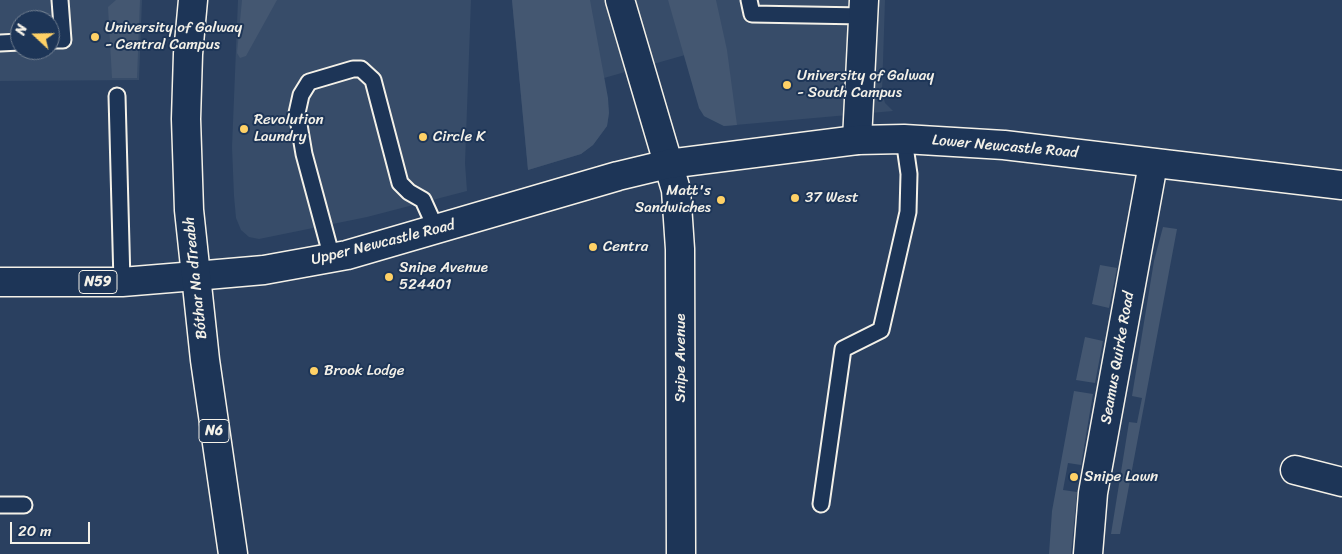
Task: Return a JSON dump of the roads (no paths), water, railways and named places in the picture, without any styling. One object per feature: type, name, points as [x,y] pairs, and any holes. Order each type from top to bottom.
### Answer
[{"type":"main road","name":"Bóthar Na dTreabh","points":[[193,0],[188,54],[186,119],[189,210],[206,369],[233,554]]},
{"type":"main road","name":"Snipe Avenue","points":[[620,0],[676,190],[680,249],[681,554]]},
{"type":"main road","points":[[857,140],[864,8]]},
{"type":"main road","name":"Lower Newcastle Road","points":[[668,164],[857,140],[904,139],[1013,146],[1342,185]]},
{"type":"main road","name":"Upper Newcastle Road","points":[[0,282],[122,282],[264,270],[332,258],[437,231],[618,176],[668,164]]},
{"type":"main road","name":"Seamus Quirke Road","points":[[1088,554],[1093,493],[1153,164]]},
{"type":"main road","points":[[1295,470],[1342,482]]},
{"type":"lane","points":[[60,0],[63,40],[60,40]]},
{"type":"lane","points":[[749,0],[752,14],[864,8]]},
{"type":"lane","points":[[332,258],[304,154],[297,113],[301,94],[308,82],[354,69],[367,73],[373,80],[400,183],[409,192],[423,200],[437,231]]},
{"type":"lane","points":[[117,96],[122,282]]},
{"type":"lane","points":[[821,504],[843,349],[881,330],[908,212],[909,174],[904,139]]},
{"type":"lane","points":[[0,505],[24,506]]},
{"type":"place","name":"University of Galway - Central Campus","points":[[95,37]]},
{"type":"place","name":"University of Galway - South Campus","points":[[787,85]]},
{"type":"place","name":"Revolution Laundry","points":[[244,129]]},
{"type":"place","name":"Circle K","points":[[423,137]]},
{"type":"place","name":"37 West","points":[[795,198]]},
{"type":"place","name":"Matt's Sandwiches","points":[[721,200]]},
{"type":"place","name":"Centra","points":[[593,247]]},
{"type":"place","name":"Snipe Avenue 524401","points":[[389,277]]},
{"type":"place","name":"Brook Lodge","points":[[314,371]]},
{"type":"place","name":"Snipe Lawn","points":[[1074,477]]}]
